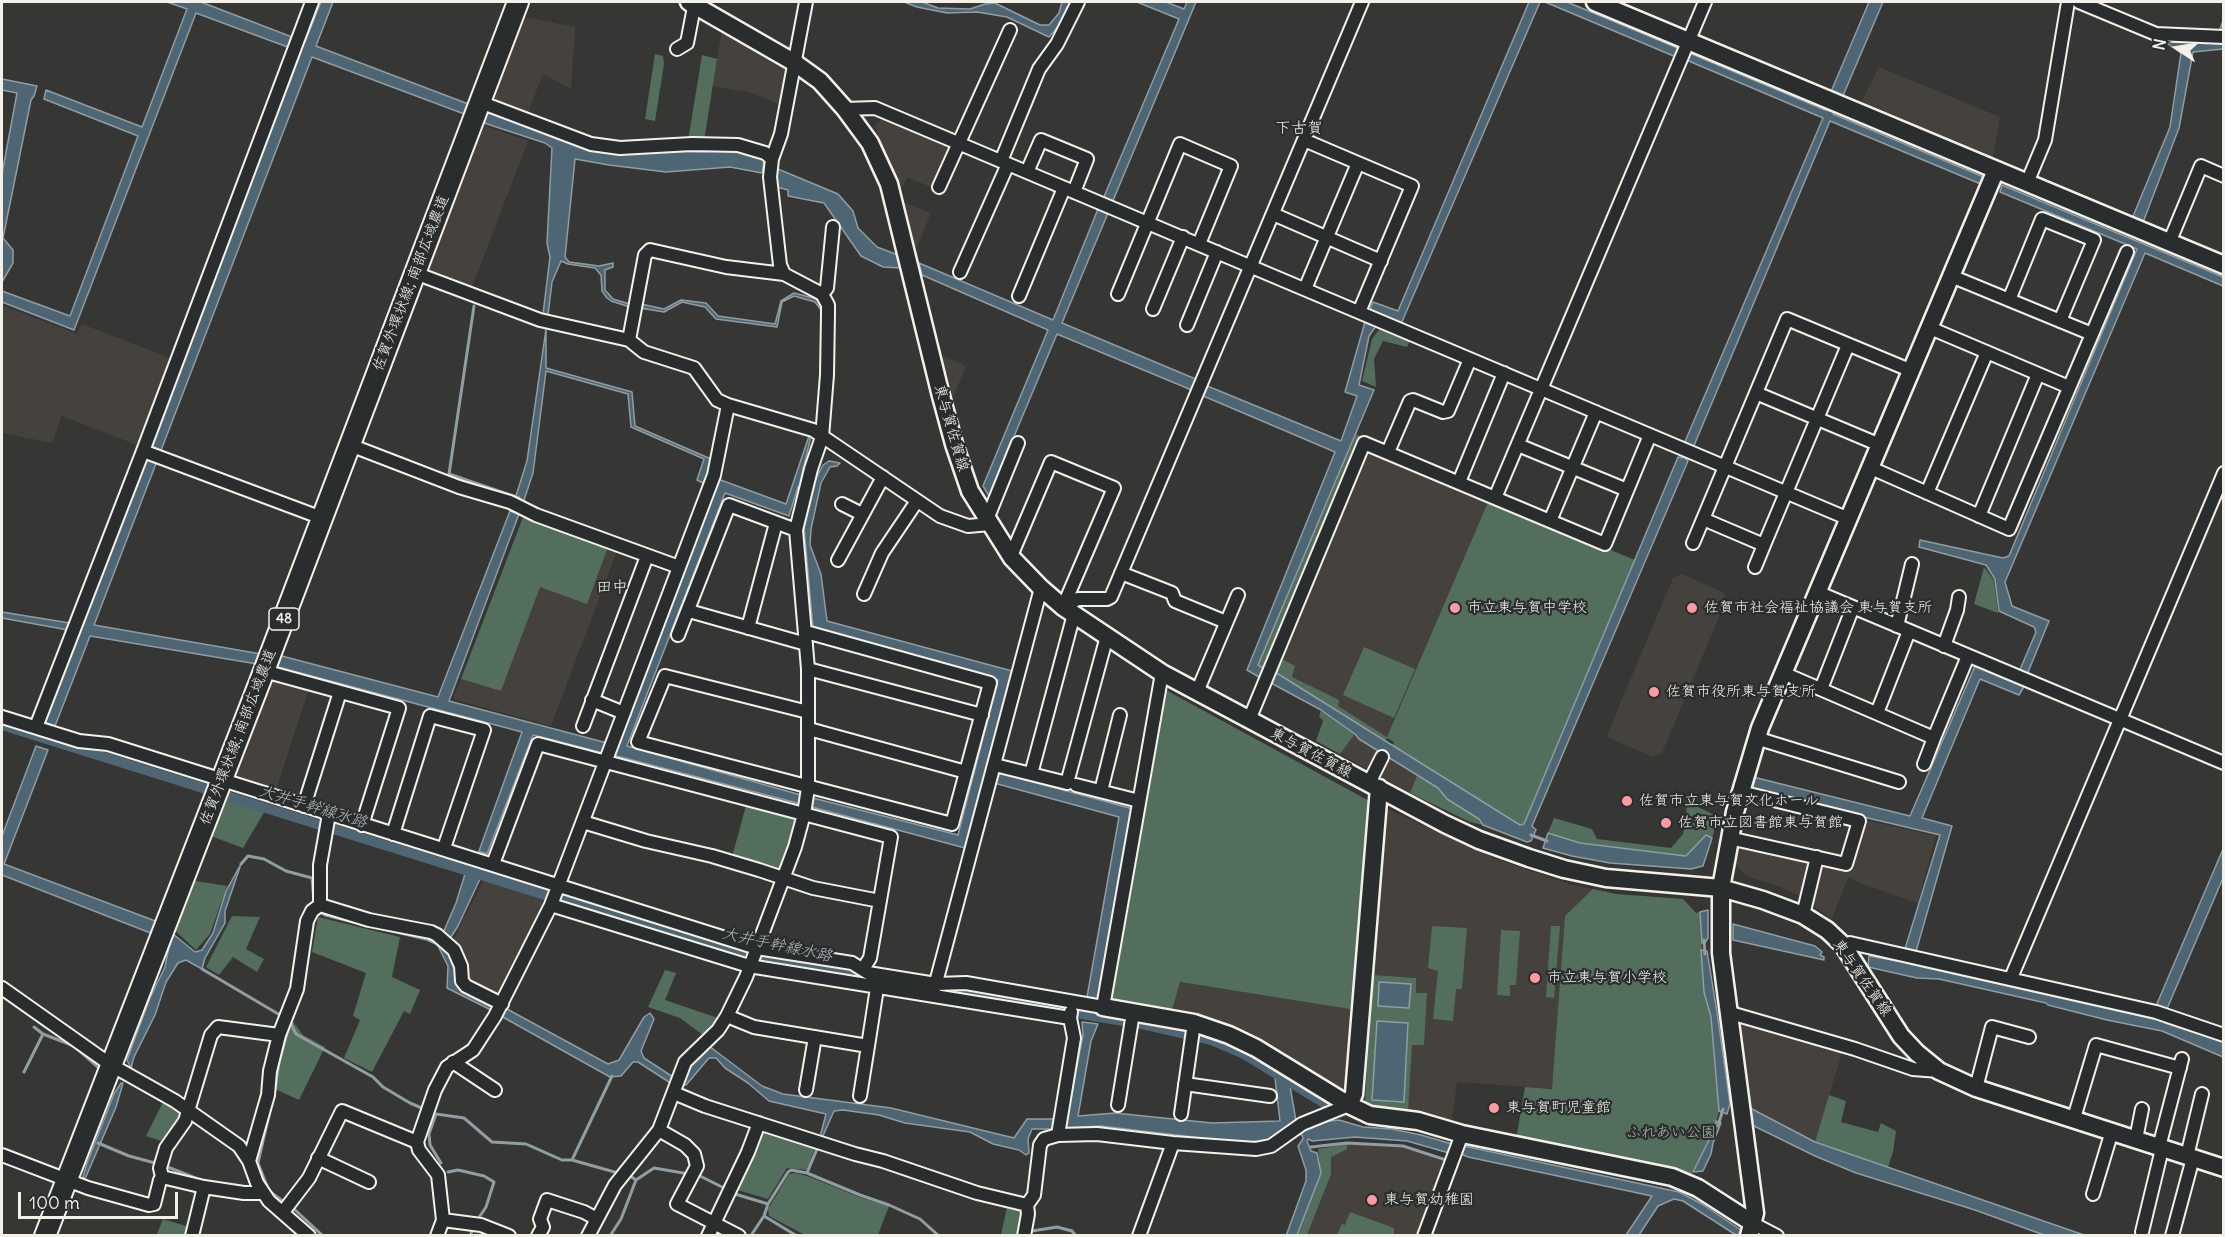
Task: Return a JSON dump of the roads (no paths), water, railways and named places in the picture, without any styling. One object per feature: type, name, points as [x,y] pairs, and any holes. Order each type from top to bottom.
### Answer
[{"type":"main road","name":"佐賀外環状線; 南部広域農道","points":[[45,1236],[264,671],[518,2]]},
{"type":"street","points":[[36,728],[145,451],[312,2]]},
{"type":"street","points":[[677,49],[687,43],[693,2]]},
{"type":"street","name":"東与賀佐賀線","points":[[693,2],[795,63],[820,81],[846,110],[870,143],[889,184],[954,444],[970,491],[1011,556],[1041,588],[1069,611],[1162,673],[1479,840],[1564,869],[1606,878],[1720,888],[1763,900],[1803,915],[1827,930],[1843,945],[1901,1036],[1939,1071],[1976,1088],[2223,1168]]},
{"type":"street","points":[[784,274],[780,265],[770,177],[772,159],[781,134],[806,2]]},
{"type":"street","points":[[960,272],[1039,69],[1057,44],[1078,2]]},
{"type":"street","points":[[1069,611],[1078,600],[1111,597],[1362,2]]},
{"type":"street","points":[[1595,2],[2169,243],[2222,260]]},
{"type":"street","points":[[1495,498],[1705,2]]},
{"type":"street","points":[[2027,183],[2044,140],[2068,2]]},
{"type":"street","points":[[2079,2],[2156,34],[2220,37]]},
{"type":"street","points":[[939,187],[1010,30]]},
{"type":"street","points":[[480,102],[591,144],[621,148],[692,144],[738,145],[765,153],[772,159]]},
{"type":"street","points":[[846,110],[874,108],[1849,519]]},
{"type":"street","points":[[1019,296],[1069,190],[1087,159],[1041,140],[1026,172]]},
{"type":"street","points":[[1304,140],[1412,186],[1359,312]]},
{"type":"street","points":[[1118,294],[1180,144],[1231,166],[1199,244]]},
{"type":"street","points":[[1305,289],[1358,163]]},
{"type":"street","points":[[2169,243],[2200,166],[2223,176]]},
{"type":"street","points":[[1751,1230],[1755,1213],[1753,1192],[1727,1012],[1721,953],[1720,888],[1729,838],[1744,775],[1756,738],[1996,170]]},
{"type":"street","points":[[1273,214],[1381,261]]},
{"type":"street","points":[[2009,300],[2042,219],[2094,240],[2060,321]]},
{"type":"street","points":[[822,294],[827,288],[833,227]]},
{"type":"street","points":[[1153,309],[1183,237]]},
{"type":"street","points":[[588,1236],[615,1185],[659,1130],[685,1062],[718,1030],[727,1016],[754,956],[795,847],[804,814],[808,788],[808,669],[796,530],[811,469],[822,437],[827,375],[828,305],[822,294],[784,274],[726,267],[650,250],[645,255],[629,340]]},
{"type":"street","points":[[1187,325],[1217,252]]},
{"type":"street","points":[[1871,468],[2009,529],[2127,252]]},
{"type":"street","points":[[415,273],[540,320],[629,340],[644,352],[694,368],[717,400],[813,430],[940,516],[968,526],[988,520],[1018,443]]},
{"type":"street","points":[[1951,276],[2092,334]]},
{"type":"street","points":[[1693,543],[1786,319],[1912,371]]},
{"type":"street","points":[[1930,328],[2069,387]]},
{"type":"street","points":[[1755,567],[1848,345]]},
{"type":"street","points":[[1927,493],[1987,352]]},
{"type":"street","points":[[1388,452],[1410,401],[1413,400],[1443,412],[1448,411],[1470,359]]},
{"type":"street","points":[[1459,482],[1504,374]]},
{"type":"street","points":[[1979,516],[2038,374]]},
{"type":"street","points":[[1756,393],[1880,445]]},
{"type":"street","points":[[437,1236],[442,1220],[438,1175],[419,1150],[417,1142],[435,1090],[447,1067],[473,1050],[495,1016],[555,894],[714,475],[728,405]]},
{"type":"street","points":[[1550,521],[1596,412]]},
{"type":"street","points":[[1248,720],[1364,443],[1605,544],[1650,435]]},
{"type":"street","points":[[350,445],[459,487],[510,502],[536,515],[679,567]]},
{"type":"street","points":[[1518,445],[1627,490]]},
{"type":"street","points":[[145,451],[322,518]]},
{"type":"street","points":[[1011,556],[1051,462],[1114,488],[1069,611],[1031,774]]},
{"type":"street","points":[[2011,978],[2223,473]]},
{"type":"street","points":[[838,560],[883,477]]},
{"type":"street","points":[[864,594],[882,553],[917,501]]},
{"type":"street","points":[[842,504],[862,514]]},
{"type":"street","points":[[678,635],[729,505],[796,530]]},
{"type":"street","points":[[1703,519],[1764,545]]},
{"type":"street","points":[[748,628],[776,523]]},
{"type":"street","points":[[583,726],[647,556]]},
{"type":"street","points":[[1897,626],[1912,564]]},
{"type":"street","points":[[1121,573],[1172,593],[1175,601],[1226,622]]},
{"type":"street","points":[[934,990],[1041,588]]},
{"type":"street","points":[[1817,592],[2223,763]]},
{"type":"street","points":[[1197,692],[1238,595]]},
{"type":"street","points":[[1944,646],[1957,610],[1959,597]]},
{"type":"street","points":[[1821,689],[1853,607]]},
{"type":"street","points":[[688,611],[748,628],[806,638],[990,683],[952,824],[638,742],[665,675],[808,712]]},
{"type":"street","points":[[1877,713],[1909,631]]},
{"type":"street","points":[[995,765],[1067,783],[1107,636]]},
{"type":"street","points":[[1924,764],[1968,656]]},
{"type":"street","points":[[808,669],[982,715]]},
{"type":"street","points":[[264,671],[399,708],[362,825]]},
{"type":"street","points":[[1103,1007],[1162,673]]},
{"type":"street","points":[[1783,673],[1934,738]]},
{"type":"street","points":[[304,806],[340,692]]},
{"type":"street","points":[[592,700],[624,713]]},
{"type":"street","points":[[1101,791],[1120,715]]},
{"type":"street","points":[[393,834],[430,716],[484,730],[444,848]]},
{"type":"street","points":[[2,717],[79,741],[108,744],[304,806],[326,823],[362,825],[444,848],[493,864],[555,894],[754,956],[877,988],[934,990],[1072,1009],[1103,1007],[1132,1020],[1229,1035],[1256,1048],[1349,1105],[1370,1114],[1418,1121],[1462,1134],[1672,1177],[1696,1187],[1751,1230],[1777,1236]]},
{"type":"street","points":[[809,729],[966,772]]},
{"type":"street","points":[[1756,738],[1899,782]]},
{"type":"street","points":[[493,864],[538,744],[891,837],[870,958],[863,969]]},
{"type":"street","points":[[1024,1236],[1028,1214],[1027,1205],[1034,1196],[1040,1145],[1044,1139],[1058,1135],[1097,1134],[1173,1143],[1256,1149],[1271,1146],[1297,1127],[1349,1105],[1354,1094],[1374,786],[1382,757]]},
{"type":"street","points":[[1076,785],[1139,801]]},
{"type":"street","points":[[1729,838],[1846,864],[1859,821],[1749,794]]},
{"type":"street","points":[[583,822],[646,842],[712,856],[813,888],[879,901]]},
{"type":"street","points":[[320,905],[320,866],[326,823]]},
{"type":"street","points":[[1803,915],[1817,857]]},
{"type":"street","points":[[555,894],[754,956],[852,963],[868,973],[934,990],[966,983],[1072,1009]]},
{"type":"street","points":[[320,905],[369,920],[437,935],[454,950],[460,966],[462,981],[466,986],[502,1004]]},
{"type":"street","points":[[249,1161],[268,1095],[270,1071],[279,1035],[297,989],[307,921],[312,911],[320,905]]},
{"type":"street","points":[[1843,945],[1850,944],[2011,978],[2161,1013],[2223,1035]]},
{"type":"street","points":[[2,988],[111,1065],[189,1110],[239,1146],[269,1201],[309,1236]]},
{"type":"street","points":[[860,1096],[877,988]]},
{"type":"street","points":[[1058,1135],[1074,1038],[1072,1009]]},
{"type":"street","points":[[1727,1012],[1855,1049],[1914,1069],[1939,1071]]},
{"type":"street","points":[[727,1016],[754,1027],[868,1046]]},
{"type":"street","points":[[1118,1105],[1132,1020]]},
{"type":"street","points":[[2,1155],[88,1188],[149,1205],[154,1204],[162,1177],[160,1168],[166,1148],[185,1121],[211,1035],[218,1027],[279,1035]]},
{"type":"street","points":[[1976,1088],[1992,1027],[2029,1037]]},
{"type":"street","points":[[1181,1114],[1193,1030]]},
{"type":"street","points":[[806,1090],[815,1037]]},
{"type":"street","points":[[2074,1118],[2097,1045],[2181,1064],[2142,1232]]},
{"type":"street","points":[[453,1062],[495,1090]]},
{"type":"street","points":[[1185,1084],[1270,1096]]},
{"type":"street","points":[[674,1093],[759,1123],[977,1193],[1027,1205]]},
{"type":"street","points":[[2172,1236],[2202,1094]]},
{"type":"street","points":[[2136,1139],[2142,1109]]},
{"type":"street","points":[[283,1212],[309,1178],[342,1111],[417,1142]]},
{"type":"street","points":[[708,1236],[748,1152],[759,1123]]},
{"type":"street","points":[[659,1130],[685,1145],[694,1154],[697,1166],[677,1204],[739,1236]]},
{"type":"street","points":[[2093,1194],[2112,1131]]},
{"type":"street","points":[[1424,1236],[1462,1134]]},
{"type":"street","points":[[1139,1236],[1173,1143]]},
{"type":"street","points":[[318,1158],[369,1182]]},
{"type":"street","points":[[162,1177],[204,1187],[244,1193],[263,1193]]},
{"type":"street","points":[[192,1236],[204,1187]]},
{"type":"street","points":[[538,1236],[543,1227],[540,1219],[547,1200],[584,1212],[597,1219]]},
{"type":"street","points":[[442,1220],[481,1225],[509,1236]]},
{"type":"water","points":[[167,2],[201,2],[305,42],[321,2],[333,2],[316,46],[471,105],[467,115],[312,57],[94,625],[261,654],[257,664],[90,636],[55,726],[44,722],[79,632],[2,618],[2,612],[82,625],[301,52],[196,13],[74,330],[2,302],[2,291],[70,316],[138,136],[44,99],[46,90],[142,127],[187,9]]},
{"type":"water","points":[[904,2],[922,2],[938,8],[970,9],[995,3],[1040,25],[1049,25],[1059,13],[1062,2],[1070,2],[1064,20],[1049,37],[1007,17],[977,12],[947,13]]},
{"type":"water","points":[[1137,2],[1166,2],[1184,9],[1187,2],[1196,2],[1112,203],[1103,199],[1179,19]]},
{"type":"water","points":[[1529,2],[1540,2],[1401,324],[1369,311],[1373,302],[1398,311]]},
{"type":"water","points":[[1545,2],[1567,2],[1680,49],[1676,57]]},
{"type":"water","points":[[1869,2],[1883,2],[1842,98],[1830,94]]},
{"type":"water","points":[[2223,21],[2223,49],[2193,52],[2179,128],[2142,225],[2131,221],[2170,127],[2181,53],[2165,39],[2218,34]]},
{"type":"water","points":[[1687,52],[1986,178],[1983,185],[1830,121],[1693,448],[1684,444],[1823,118],[1684,59]]},
{"type":"water","points":[[2,79],[37,86],[31,100],[3,238],[13,250],[13,263],[2,282],[2,174],[17,93],[2,90]]},
{"type":"water","points":[[485,111],[588,148],[703,152],[738,150],[760,156],[764,160],[762,173],[730,167],[666,172],[575,159],[565,257],[569,262],[599,266],[613,263],[613,267],[605,270],[605,290],[613,299],[633,305],[633,308],[607,298],[602,291],[601,275],[595,268],[561,261],[552,282],[548,315],[543,314],[550,257],[547,243],[552,148],[545,143],[481,122]]},
{"type":"water","points":[[778,169],[838,194],[853,211],[858,228],[877,247],[898,255],[901,268],[883,267],[861,256],[824,203],[788,196],[788,190],[777,187],[777,177],[774,176]]},
{"type":"water","points":[[2002,185],[2223,277],[2223,286],[2145,253],[2005,582],[2012,606],[2049,621],[2024,682],[2026,683],[2019,695],[1980,679],[1922,818],[1952,826],[1915,955],[1904,952],[1940,835],[1749,790],[1753,777],[1910,816],[1975,666],[2016,679],[2036,632],[2034,627],[1999,611],[1995,579],[1986,565],[1919,547],[1920,540],[2003,558],[2009,556],[2137,249],[2000,192]]},
{"type":"water","points":[[1098,209],[1108,213],[1062,323],[1198,380],[1194,391],[1057,334],[989,496],[983,486],[1048,330],[922,275],[919,263],[1053,320]]},
{"type":"water","points":[[794,293],[817,299],[824,310],[824,326],[821,327],[821,310],[815,302],[794,296],[782,302],[777,327],[716,319],[705,307],[682,302],[664,312],[640,308],[641,304],[664,309],[681,300],[706,303],[718,316],[775,324],[781,301]]},
{"type":"water","points":[[1365,322],[1376,326],[1369,336],[1359,385],[1374,390],[1258,665],[1263,668],[1259,677],[1247,670],[1335,452],[1201,395],[1205,385],[1341,441],[1357,396],[1345,392]]},
{"type":"water","points":[[546,329],[546,368],[632,392],[635,426],[711,459],[707,475],[709,476],[705,484],[697,480],[704,459],[631,427],[628,394],[546,371],[533,473],[523,503],[515,499],[527,461]]},
{"type":"water","points":[[809,436],[811,436],[801,479],[802,487],[798,487],[789,516],[725,493],[627,746],[801,795],[801,804],[613,755],[718,479],[786,504]]},
{"type":"water","points":[[1683,456],[1688,461],[1532,826],[1536,830],[1531,841],[1527,842],[1483,825],[1479,819],[1447,799],[1438,788],[1359,739],[1321,710],[1271,683],[1275,672],[1520,825],[1524,824],[1678,457]]},
{"type":"water","points":[[829,461],[840,463],[830,467],[821,483],[811,529],[810,545],[821,574],[827,621],[1012,671],[986,769],[988,770],[965,848],[812,807],[813,798],[958,835],[998,680],[813,628],[804,527],[813,484],[823,465]]},
{"type":"water","points":[[510,511],[519,514],[449,701],[607,743],[603,753],[533,735],[487,854],[479,851],[522,732],[274,666],[278,655],[438,697]]},
{"type":"water","points":[[36,746],[48,750],[4,864],[158,922],[153,934],[2,875],[2,836]]},
{"type":"water","points":[[997,772],[1133,809],[1099,999],[1087,997],[1119,817],[994,783]]},
{"type":"water","points":[[1548,833],[1580,843],[1686,856],[1706,835],[1712,838],[1703,866],[1691,869],[1610,863],[1572,856],[1543,848]]},
{"type":"water","points":[[2223,849],[2223,878],[2163,1018],[2165,1023],[2223,1042],[2223,1057],[2162,1031],[1939,979],[1917,978],[1868,967],[1869,956],[1898,961],[1904,958],[1908,959],[1910,964],[2154,1019],[2157,1016],[2156,1006]]},
{"type":"water","points":[[241,864],[225,911],[225,923],[205,958],[202,969],[186,960],[178,963],[166,982],[155,1015],[134,1057],[131,1068],[127,1060],[150,998],[165,967],[168,943],[173,934],[195,952],[202,950],[213,933],[226,891]]},
{"type":"water","points":[[465,874],[480,879],[449,940],[443,933]]},
{"type":"water","points":[[1708,910],[1708,938],[1705,943],[1702,943],[1700,912]]},
{"type":"water","points":[[1733,924],[1815,946],[1822,952],[1820,955],[1824,957],[1824,960],[1733,940]]},
{"type":"water","points":[[426,936],[430,936],[444,947],[454,963],[457,985],[497,1005],[493,1011],[447,988],[448,966],[438,946]]},
{"type":"water","points":[[1701,950],[1707,951],[1717,1012],[1730,1104],[1727,1114],[1719,1111],[1711,1017],[1704,992]]},
{"type":"water","points":[[1379,982],[1411,984],[1409,1008],[1378,1006]]},
{"type":"water","points":[[507,1009],[608,1064],[619,1060],[644,1017],[650,1013],[654,1019],[641,1051],[644,1058],[673,1077],[672,1084],[638,1062],[633,1062],[621,1076],[610,1077],[501,1016]]},
{"type":"water","points":[[1377,1021],[1408,1023],[1404,1102],[1372,1100]]},
{"type":"water","points":[[1082,1022],[1098,1024],[1091,1041],[1078,1116],[1115,1113],[1212,1123],[1280,1121],[1275,1078],[1290,1086],[1296,1121],[1269,1139],[1243,1143],[1101,1126],[1065,1128],[1083,1035]]},
{"type":"water","points":[[709,1046],[762,1086],[783,1094],[891,1108],[1014,1138],[1027,1119],[1056,1119],[1054,1129],[1032,1129],[1028,1139],[1029,1153],[1026,1155],[1019,1150],[993,1144],[970,1132],[905,1123],[879,1115],[843,1110],[834,1111],[822,1138],[820,1137],[826,1114],[769,1101],[748,1083],[725,1068],[716,1058],[709,1058],[686,1085],[680,1084],[691,1063]]},
{"type":"water","points":[[123,1083],[116,1107],[85,1179],[83,1177],[87,1163],[114,1094]]},
{"type":"water","points":[[1750,1108],[1815,1142],[2084,1235],[2044,1235],[1975,1210],[1856,1173],[1750,1124],[1747,1109]]},
{"type":"water","points":[[1339,1120],[1363,1127],[1392,1129],[1421,1135],[1452,1144],[1449,1153],[1407,1141],[1355,1137],[1312,1141],[1308,1139],[1311,1151],[1317,1153],[1321,1173],[1297,1235],[1286,1236],[1306,1181],[1306,1170],[1298,1146],[1303,1139],[1302,1135],[1297,1133],[1312,1123]]},
{"type":"water","points":[[1716,1121],[1721,1123],[1711,1154],[1703,1171],[1693,1172],[1715,1128]]},
{"type":"water","points":[[1464,1146],[1679,1192],[1741,1230],[1736,1235],[1683,1201],[1674,1199],[1658,1206],[1639,1235],[1626,1235],[1652,1196],[1468,1157],[1461,1154]]},
{"type":"waterway","points":[[474,306],[449,474],[519,498]]},
{"type":"waterway","name":"大井手幹線水路","points":[[2,725],[206,789]]},
{"type":"waterway","name":"大井手幹線水路","points":[[224,795],[744,957],[881,981]]},
{"type":"waterway","points":[[1531,835],[1547,841]]},
{"type":"waterway","points":[[241,864],[248,856],[264,859],[286,871],[312,878],[314,902]]},
{"type":"waterway","points":[[318,913],[319,911],[325,915],[362,924]]},
{"type":"waterway","points":[[303,986],[314,919]]},
{"type":"waterway","points":[[383,929],[426,939],[437,944]]},
{"type":"waterway","points":[[1704,940],[1705,954]]},
{"type":"waterway","points":[[202,969],[280,1015]]},
{"type":"waterway","name":"大井手幹線水路","points":[[926,988],[1141,1024],[1211,1040],[1244,1054],[1324,1103]]},
{"type":"waterway","points":[[290,1022],[296,1034],[373,1077],[383,1087],[410,1103],[424,1109]]},
{"type":"waterway","points":[[274,1096],[279,1062],[289,1026]]},
{"type":"waterway","points":[[34,1027],[43,1034],[74,1046],[99,1068]]},
{"type":"waterway","points":[[24,1072],[43,1034]]},
{"type":"waterway","points":[[572,1160],[612,1076]]},
{"type":"waterway","points":[[272,1102],[258,1163],[269,1191],[284,1202]]},
{"type":"waterway","points":[[1718,1126],[1723,1109]]},
{"type":"waterway","points":[[441,1163],[430,1145],[429,1134],[436,1114],[464,1118],[492,1142],[526,1144],[562,1160],[572,1160],[618,1173]]},
{"type":"waterway","points":[[98,1143],[129,1156],[155,1163]]},
{"type":"waterway","points":[[1311,1147],[1347,1143],[1403,1146],[1446,1160]]},
{"type":"waterway","points":[[807,1173],[817,1149]]},
{"type":"waterway","points":[[2,1162],[13,1165]]},
{"type":"waterway","points":[[1431,1236],[1457,1165]]},
{"type":"waterway","points":[[165,1166],[203,1181]]},
{"type":"waterway","points":[[630,1176],[636,1180],[654,1168],[689,1174]]},
{"type":"waterway","points":[[448,1172],[458,1170],[484,1176],[494,1182],[486,1207],[478,1219]]},
{"type":"waterway","points":[[735,1194],[768,1204],[788,1172],[791,1170],[807,1173],[920,1219],[939,1236]]},
{"type":"waterway","points":[[700,1176],[724,1188]]},
{"type":"waterway","points":[[610,1236],[621,1219],[636,1180]]},
{"type":"waterway","points":[[768,1204],[764,1216],[797,1236]]},
{"type":"waterway","points":[[293,1208],[323,1236]]},
{"type":"waterway","points":[[752,1234],[764,1216]]},
{"type":"waterway","points":[[1032,1231],[1057,1227],[1072,1231],[1076,1236]]},
{"type":"waterway","points":[[470,1236],[473,1229]]},
{"type":"place","name":"市立東与賀中学校","points":[[1455,608]]},
{"type":"place","name":"佐賀市社会福祉協議会 東与賀支所","points":[[1692,608]]},
{"type":"place","name":"佐賀市役所東与賀支所","points":[[1654,692]]},
{"type":"place","name":"佐賀市立東与賀文化ホール","points":[[1627,801]]},
{"type":"place","name":"佐賀市立図書館東与賀館","points":[[1666,823]]},
{"type":"place","name":"市立東与賀小学校","points":[[1535,978]]},
{"type":"place","name":"東与賀町児童館","points":[[1494,1108]]},
{"type":"place","name":"東与賀幼稚園","points":[[1372,1200]]},
{"type":"district","name":"下古賀","points":[[1299,128]]},
{"type":"district","name":"田中","points":[[612,587]]},
{"type":"park label","name":"ふれあい公園","points":[[1671,1133]]}]
